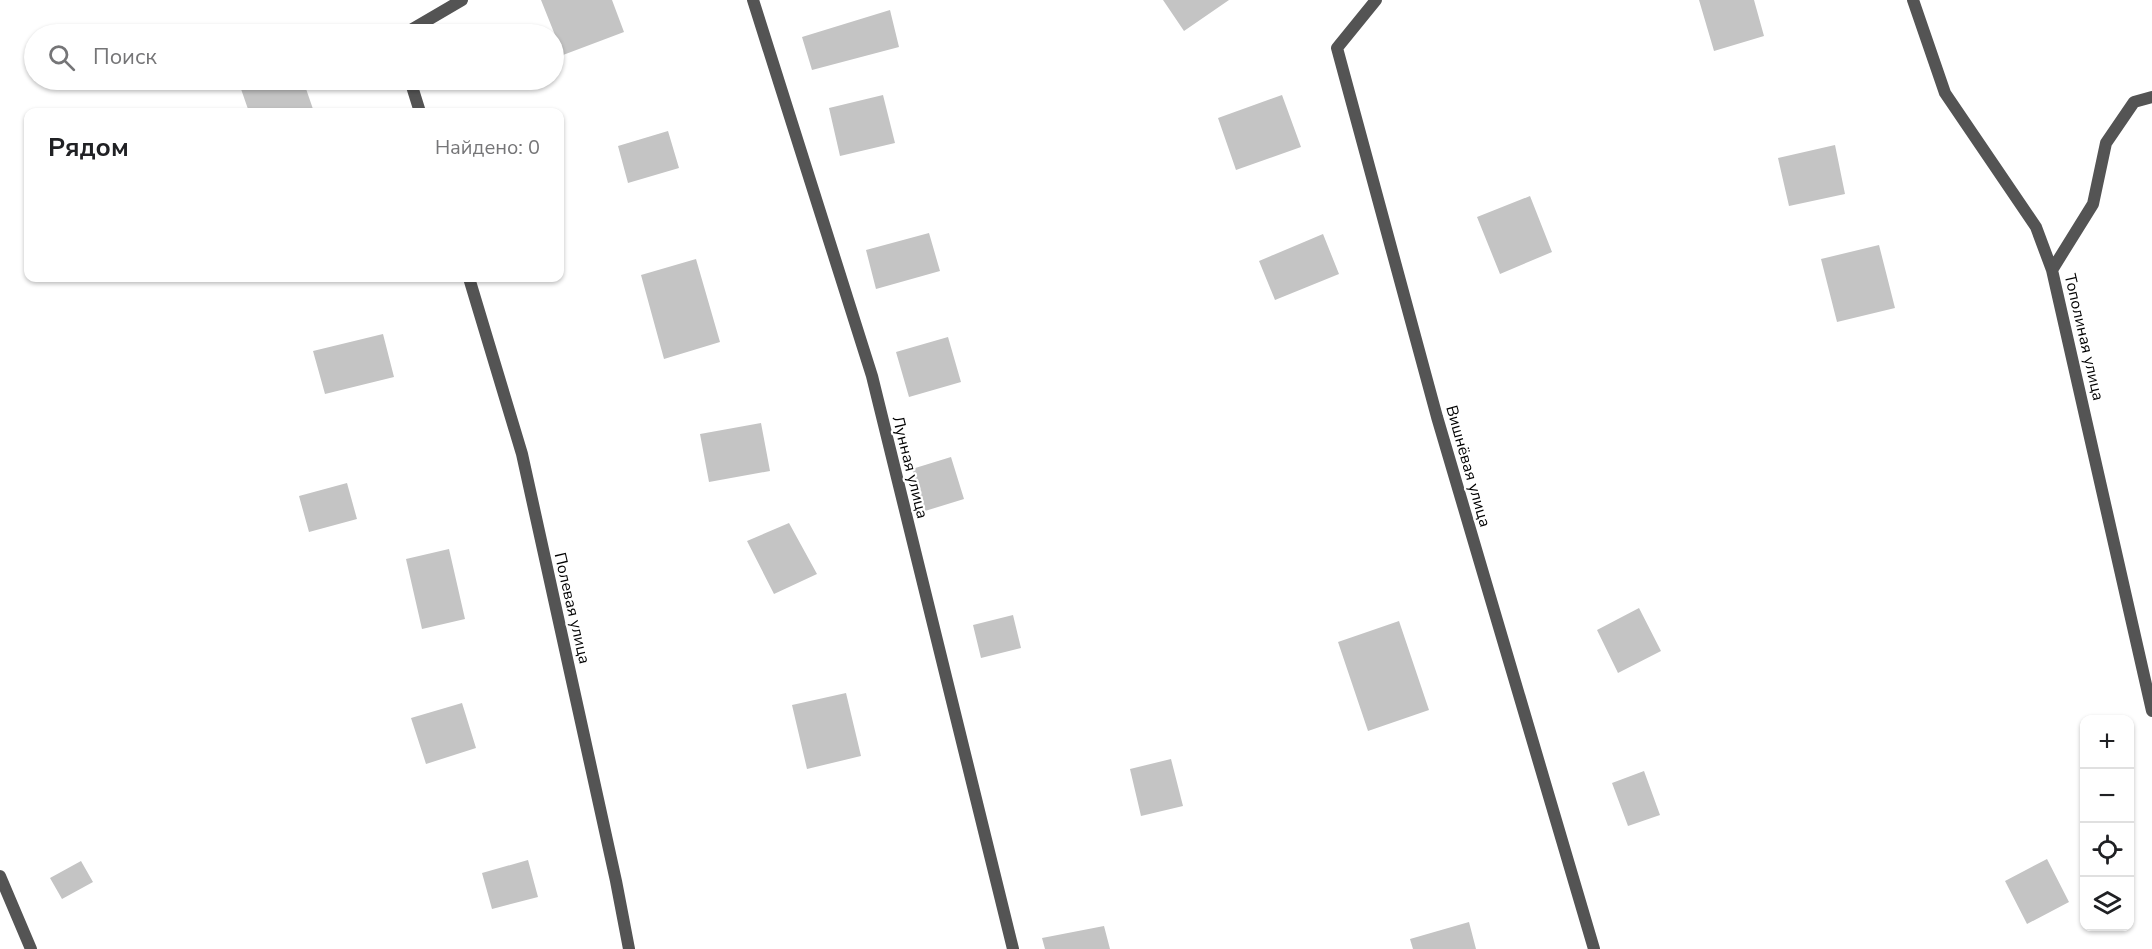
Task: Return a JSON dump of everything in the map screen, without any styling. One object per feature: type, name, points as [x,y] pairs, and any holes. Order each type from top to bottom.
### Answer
[{"type":"street","points":[[421,24],[462,0]]},
{"type":"street","name":"Лунная улица","points":[[753,0],[872,376],[1013,949]]},
{"type":"street","name":"Вишнёвая улица","points":[[1376,0],[1337,48],[1437,417],[1594,949]]},
{"type":"street","name":"Тополиная улица","points":[[1913,0],[1945,93],[2036,226],[2052,270],[2152,711]]},
{"type":"street","points":[[413,90],[419,108]]},
{"type":"street","points":[[2052,270],[2093,204],[2106,143],[2134,102],[2152,97]]},
{"type":"street","name":"Полевая улица","points":[[470,282],[522,454],[616,881],[628,949]]},
{"type":"street","points":[[0,876],[31,949]]},
{"type":"building","points":[[541,0],[612,0],[624,32],[564,55],[564,24],[551,24]]},
{"type":"building","points":[[1163,0],[1229,0],[1184,31]]},
{"type":"building","points":[[1699,0],[1754,0],[1764,36],[1714,51]]},
{"type":"building","points":[[890,10],[899,47],[812,70],[802,37]]},
{"type":"building","points":[[241,90],[306,90],[313,108],[248,108]]},
{"type":"building","points":[[883,95],[895,143],[840,156],[829,108]]},
{"type":"building","points":[[1282,95],[1301,147],[1236,170],[1218,118]]},
{"type":"building","points":[[668,131],[679,168],[628,183],[618,146]]},
{"type":"building","points":[[1835,145],[1845,194],[1789,206],[1778,158]]},
{"type":"building","points":[[1530,196],[1552,252],[1500,274],[1477,217]]},
{"type":"building","points":[[929,233],[940,271],[876,289],[866,250]]},
{"type":"building","points":[[1323,234],[1339,274],[1275,300],[1259,261]]},
{"type":"building","points":[[1879,245],[1895,308],[1837,322],[1821,259]]},
{"type":"building","points":[[696,259],[720,342],[664,359],[641,275]]},
{"type":"building","points":[[383,334],[394,377],[325,394],[313,351]]},
{"type":"building","points":[[948,337],[961,382],[909,397],[896,352]]},
{"type":"building","points":[[761,423],[770,471],[709,482],[700,434]]},
{"type":"building","points":[[951,457],[964,499],[925,511],[912,469]]},
{"type":"building","points":[[347,483],[357,519],[309,532],[299,496]]},
{"type":"building","points":[[789,523],[817,574],[774,594],[747,541]]},
{"type":"building","points":[[449,549],[465,619],[422,629],[406,559]]},
{"type":"building","points":[[1639,608],[1661,651],[1618,673],[1597,630]]},
{"type":"building","points":[[1013,615],[1021,648],[981,658],[973,625]]},
{"type":"building","points":[[1399,621],[1429,710],[1368,731],[1338,642]]},
{"type":"building","points":[[846,693],[861,756],[807,769],[792,705]]},
{"type":"building","points":[[462,703],[476,748],[426,764],[411,718]]},
{"type":"building","points":[[1171,759],[1183,806],[1141,816],[1130,769]]},
{"type":"building","points":[[1644,771],[1660,815],[1628,826],[1612,783]]},
{"type":"building","points":[[2047,859],[2069,902],[2027,924],[2005,881]]},
{"type":"building","points":[[528,860],[538,897],[492,909],[482,873]]},
{"type":"building","points":[[81,861],[93,882],[62,899],[50,878]]},
{"type":"building","points":[[1469,922],[1476,949],[1413,949],[1410,939]]},
{"type":"building","points":[[1104,926],[1110,949],[1045,949],[1042,938]]}]
